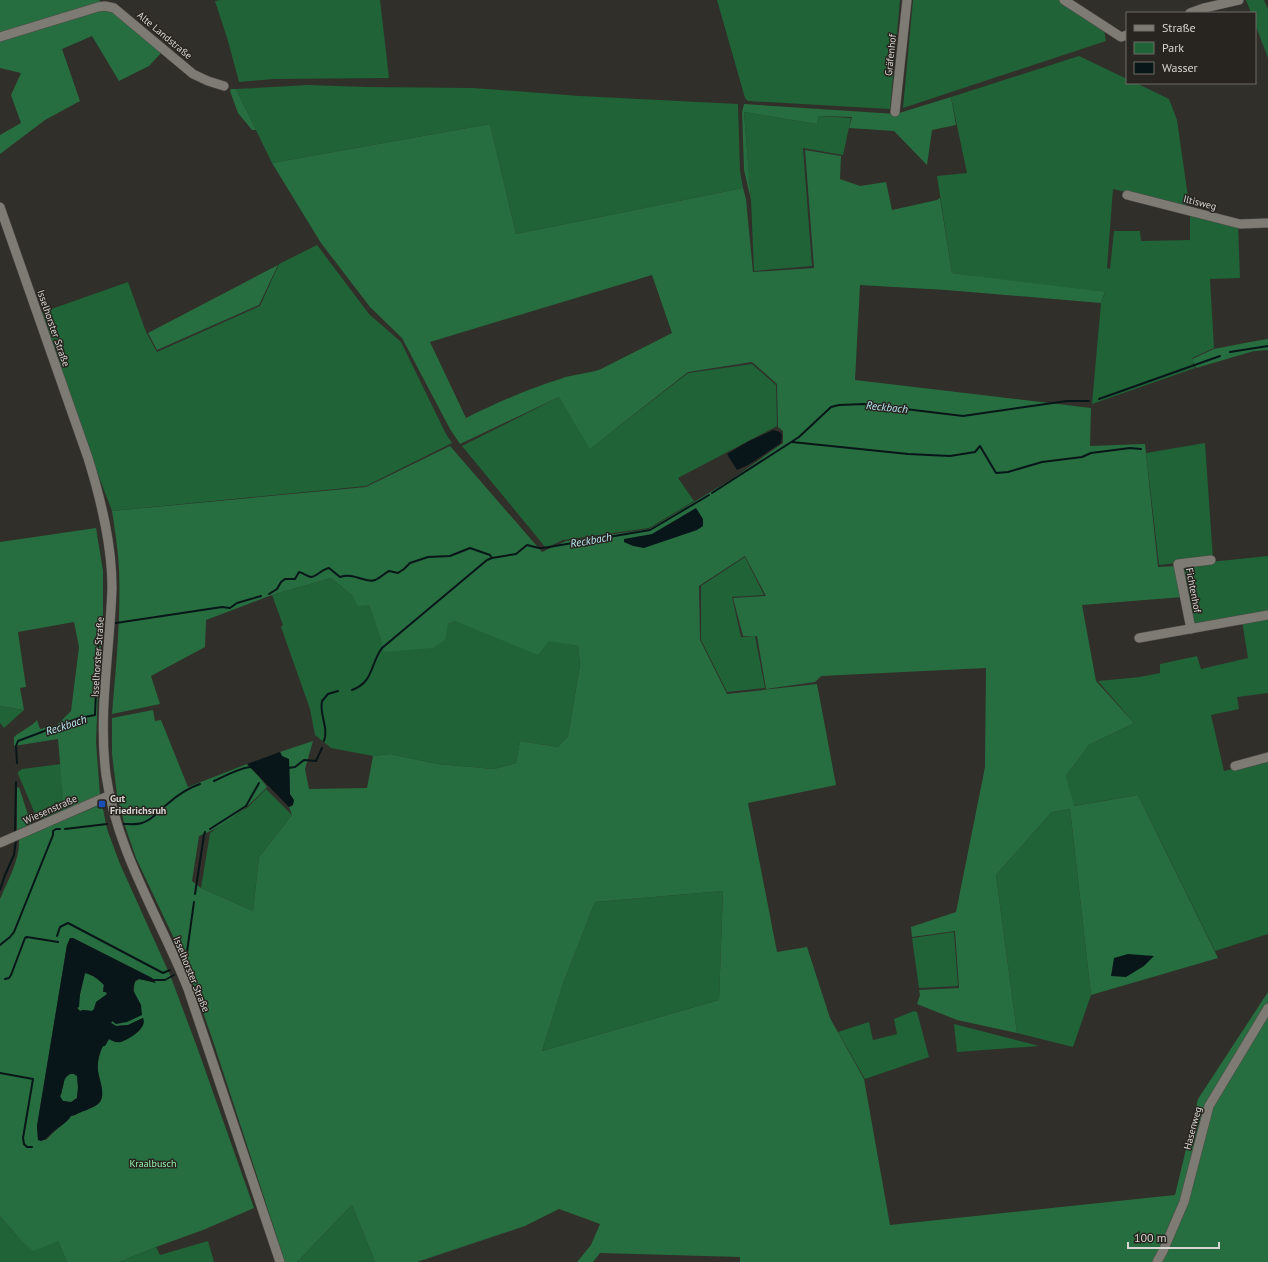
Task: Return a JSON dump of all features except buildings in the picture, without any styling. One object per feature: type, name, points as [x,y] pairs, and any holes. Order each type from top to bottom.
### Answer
[{"type":"street","name":"Gräfenhof","points":[[895,112],[907,0]]},
{"type":"street","points":[[1064,0],[1124,36]]},
{"type":"street","points":[[1193,12],[1239,0]]},
{"type":"street","name":"Alte Landstraße","points":[[0,37],[105,6],[114,8],[193,74],[224,86]]},
{"type":"street","name":"Iltisweg","points":[[1127,195],[1240,224],[1268,223]]},
{"type":"street","name":"Isselhorster Straße","points":[[0,207],[96,482],[105,523],[112,587],[105,687],[104,738],[106,776],[117,826],[132,868],[172,951],[188,989],[280,1262]]},
{"type":"street","name":"Fichtenhof","points":[[1191,629],[1178,564],[1211,560]]},
{"type":"street","points":[[1139,638],[1268,615]]},
{"type":"street","points":[[1235,766],[1268,757]]},
{"type":"street","name":"Wiesenstraße","points":[[0,843],[110,795]]},
{"type":"street","name":"Hasenweg","points":[[1157,1262],[1184,1202],[1209,1106],[1268,1008]]},
{"type":"green space","points":[[0,0],[99,0],[155,42],[161,53],[149,66],[119,81],[92,36],[62,49],[80,101],[45,120],[0,154],[0,135],[21,123],[11,95],[21,73],[0,68]]},
{"type":"green space","points":[[380,0],[389,78],[273,79],[239,82],[215,1]]},
{"type":"green space","points":[[717,0],[900,0],[890,109],[748,101],[745,98]]},
{"type":"green space","points":[[913,0],[1059,0],[1104,29],[1106,41],[903,108]]},
{"type":"green space","points":[[1246,0],[1264,0],[1268,9],[1268,58],[1256,27],[1256,12],[1251,12]]},
{"type":"green space","points":[[1079,56],[1126,79],[1126,84],[1138,84],[1169,99],[1177,120],[1188,197],[1185,206],[1113,189],[1107,268],[1110,269],[1114,231],[1140,231],[1141,241],[1190,240],[1190,212],[1238,224],[1240,278],[1210,279],[1214,348],[1192,358],[1195,368],[1092,404],[1101,303],[1105,293],[952,273],[937,176],[967,173],[951,97]]},
{"type":"green space","points":[[309,85],[473,88],[580,96],[738,104],[740,171],[743,188],[516,234],[490,124],[272,163],[236,89]]},
{"type":"green space","points":[[231,89],[236,89],[256,130],[252,130],[238,113],[230,91]]},
{"type":"green space","points":[[951,97],[956,125],[932,130],[927,165],[894,131],[849,128],[852,117],[819,116],[817,124],[744,112],[751,200],[744,170],[742,112],[744,104],[896,114]]},
{"type":"green space","points":[[744,112],[817,124],[819,116],[851,118],[843,155],[803,148],[812,266],[754,271],[751,200]]},
{"type":"green space","points":[[490,124],[516,234],[743,188],[746,199],[753,272],[814,268],[805,150],[841,156],[840,179],[860,186],[886,182],[892,210],[937,200],[940,198],[952,273],[1105,292],[1101,303],[946,290],[860,285],[855,380],[1091,408],[1090,446],[1145,444],[1158,567],[1176,566],[1183,597],[1082,605],[1096,681],[1134,723],[1089,745],[1066,776],[1074,806],[1138,795],[1218,958],[1091,995],[1070,809],[1052,812],[996,875],[1017,1033],[957,1020],[917,1004],[920,995],[919,990],[959,988],[955,931],[912,937],[911,927],[956,912],[985,767],[986,668],[821,676],[815,682],[766,689],[757,636],[743,636],[733,598],[766,596],[745,556],[699,586],[700,640],[727,694],[817,684],[836,785],[748,803],[777,952],[807,947],[830,1018],[864,1079],[890,1225],[1175,1195],[1198,1099],[1268,992],[1268,1262],[740,1262],[740,1257],[600,1253],[593,1262],[577,1262],[591,1245],[600,1224],[559,1209],[525,1226],[417,1262],[375,1262],[352,1205],[297,1262],[285,1262],[187,966],[136,858],[125,826],[117,795],[112,754],[112,718],[153,710],[155,721],[161,720],[188,787],[247,764],[267,787],[236,816],[209,832],[199,836],[192,881],[201,888],[253,911],[259,857],[292,815],[289,807],[293,805],[290,794],[289,760],[282,756],[280,752],[313,741],[305,769],[309,789],[367,788],[373,756],[390,754],[438,764],[494,769],[516,763],[520,741],[558,747],[568,736],[580,665],[578,646],[549,641],[538,655],[455,621],[448,624],[445,640],[433,648],[383,652],[379,634],[369,605],[358,606],[353,596],[331,578],[272,595],[206,620],[205,647],[151,676],[160,704],[112,714],[118,642],[119,569],[112,511],[366,487],[450,446],[542,552],[566,541],[649,529],[732,479],[783,443],[783,431],[778,427],[777,384],[752,362],[688,372],[590,449],[559,397],[460,444],[450,429],[402,338],[370,307],[321,243],[272,163]],"holes":[[[652,275],[672,333],[601,369],[565,377],[536,387],[466,418],[430,342]],[[723,891],[719,1000],[542,1051],[564,981],[595,902]]]},
{"type":"green space","points":[[317,245],[369,314],[401,342],[446,434],[452,443],[366,486],[112,511],[40,313],[128,282],[146,332],[157,352],[260,306],[279,264]]},
{"type":"green space","points":[[278,265],[259,305],[157,350],[148,333]]},
{"type":"green space","points":[[1268,339],[1268,350],[1254,351],[1196,368],[1192,359],[1214,349]]},
{"type":"green space","points":[[752,364],[776,385],[777,426],[678,478],[694,501],[649,528],[563,540],[546,548],[462,446],[559,397],[591,448],[688,373]]},
{"type":"green space","points":[[1205,443],[1213,559],[1159,565],[1146,453]]},
{"type":"green space","points":[[96,528],[103,571],[103,612],[96,742],[100,795],[64,810],[58,739],[14,746],[14,737],[37,720],[40,729],[57,725],[71,711],[79,647],[74,622],[18,632],[26,687],[20,688],[24,710],[0,706],[0,542]]},
{"type":"green space","points":[[1268,556],[1268,613],[1192,624],[1180,565]]},
{"type":"green space","points":[[745,557],[764,595],[732,597],[741,637],[755,636],[765,688],[727,692],[701,640],[701,586]]},
{"type":"green space","points":[[331,578],[353,596],[369,605],[379,634],[383,652],[455,621],[578,646],[580,665],[568,736],[558,747],[520,741],[516,763],[494,769],[438,764],[390,754],[373,756],[331,748],[315,735],[310,709],[281,627],[283,625],[272,595]]},
{"type":"green space","points":[[1268,617],[1268,693],[1237,697],[1239,709],[1211,715],[1224,771],[1268,760],[1268,934],[1215,951],[1138,795],[1073,806],[1066,776],[1089,745],[1134,723],[1098,681],[1140,677],[1160,673],[1160,664],[1197,656],[1201,669],[1248,658],[1242,621]]},
{"type":"green space","points":[[0,706],[24,710],[4,728],[0,723]]},
{"type":"green space","points":[[61,764],[64,810],[42,819],[36,816],[18,772],[22,769]]},
{"type":"green space","points":[[19,787],[31,824],[17,830],[17,788]]},
{"type":"green space","points":[[266,789],[292,815],[259,857],[253,911],[201,888],[210,833],[248,807]]},
{"type":"green space","name":"Kraalbusch","points":[[102,804],[107,829],[120,864],[170,975],[254,1208],[203,1230],[119,1262],[67,1262],[58,1241],[33,1251],[18,1237],[0,1216],[0,899],[16,862],[19,839]],"holes":[[[73,938],[152,978],[155,982],[139,979],[135,982],[133,995],[111,1023],[116,1026],[128,1025],[143,1018],[139,1031],[121,1041],[113,1041],[109,1039],[103,1046],[99,1055],[98,1065],[102,1088],[101,1101],[93,1107],[71,1116],[46,1140],[38,1140],[37,1126],[67,945]]]},
{"type":"green space","points":[[1070,809],[1091,995],[1073,1047],[1017,1033],[996,875],[1052,812]]},
{"type":"green space","points":[[723,891],[719,1000],[542,1051],[564,981],[595,902]]},
{"type":"green space","points":[[954,932],[958,986],[919,988],[912,938]]},
{"type":"green space","points":[[85,973],[93,976],[102,983],[104,985],[103,989],[107,994],[107,996],[98,1001],[92,1011],[80,1011],[77,1008]]},
{"type":"green space","points":[[914,1011],[917,1012],[929,1057],[865,1079],[838,1032],[869,1022],[873,1040],[897,1034],[894,1019]]},
{"type":"green space","points":[[954,1024],[1039,1046],[957,1052]]},
{"type":"green space","points":[[70,1074],[77,1076],[78,1087],[77,1098],[71,1102],[63,1101],[60,1097],[65,1079]]},
{"type":"green space","points":[[352,1205],[375,1262],[297,1262]]},
{"type":"green space","points":[[0,1216],[18,1237],[58,1241],[67,1262],[0,1262]]},
{"type":"green space","points":[[208,1241],[214,1262],[119,1262],[156,1247],[160,1255]]},
{"type":"water","points":[[773,430],[780,432],[782,435],[781,443],[750,464],[737,470],[727,454],[749,441]]},
{"type":"water","points":[[696,508],[703,519],[703,526],[697,530],[644,548],[633,546],[624,542],[624,539],[652,534]]},
{"type":"water","points":[[280,752],[282,756],[289,759],[290,794],[294,800],[293,805],[289,807],[247,764]]},
{"type":"water","points":[[70,938],[73,938],[152,978],[156,983],[139,979],[135,981],[133,990],[141,1005],[142,1015],[127,1022],[116,1024],[112,1021],[111,1023],[116,1026],[128,1025],[143,1018],[144,1022],[143,1026],[137,1033],[129,1038],[121,1042],[114,1042],[109,1039],[105,1046],[103,1046],[99,1055],[98,1065],[102,1088],[101,1101],[92,1107],[71,1116],[65,1123],[41,1141],[38,1140],[37,1126],[67,945]],"holes":[[[85,973],[93,976],[102,983],[104,985],[103,992],[106,992],[107,994],[96,1002],[92,1011],[80,1011],[77,1008],[79,1007],[80,994]],[[70,1074],[77,1076],[78,1087],[77,1098],[71,1102],[63,1101],[60,1096],[65,1079]]]},
{"type":"water","points":[[1128,954],[1154,956],[1144,966],[1126,977],[1111,976],[1114,958]]},
{"type":"waterway","name":"Reckbach","points":[[1230,352],[1268,346]]},
{"type":"waterway","name":"Reckbach","points":[[1099,399],[1220,356]]},
{"type":"waterway","name":"Reckbach","points":[[712,493],[799,437],[831,407],[839,405],[864,404],[963,416],[1067,401],[1089,401]]},
{"type":"waterway","points":[[792,442],[908,454],[950,456],[975,452],[980,446],[996,473],[1008,472],[1042,462],[1082,457],[1091,453],[1130,448],[1141,449]]},
{"type":"waterway","name":"Reckbach","points":[[352,690],[359,687],[368,677],[382,648],[487,560],[516,554],[527,545],[543,548],[650,530],[709,495]]},
{"type":"waterway","name":"Reckbach","points":[[269,594],[277,589],[281,582],[285,579],[295,579],[299,572],[311,577],[329,568],[340,577],[350,576],[371,581],[389,571],[398,573],[410,563],[428,557],[450,556],[470,548],[490,555],[492,558]]},
{"type":"waterway","name":"Reckbach","points":[[116,623],[222,607],[230,608],[237,603],[261,596]]},
{"type":"waterway","name":"Reckbach","points":[[17,763],[16,746],[18,741],[79,718],[95,715],[99,625]]},
{"type":"waterway","name":"Reckbach","points":[[324,741],[325,726],[321,706],[322,701],[328,694],[338,691]]},
{"type":"waterway","name":"Reckbach","points":[[288,768],[295,767],[304,760],[316,761],[322,748]]},
{"type":"waterway","name":"Reckbach","points":[[214,781],[238,770],[252,767]]},
{"type":"waterway","name":"Reckbach","points":[[15,832],[16,782]]},
{"type":"waterway","points":[[210,829],[246,806],[259,783]]},
{"type":"waterway","name":"Reckbach","points":[[123,824],[137,824],[149,820],[177,797],[190,788],[200,784]]},
{"type":"waterway","name":"Reckbach","points":[[65,829],[107,824]]},
{"type":"waterway","name":"Reckbach","points":[[0,945],[14,932],[53,835],[53,831],[60,829]]},
{"type":"waterway","points":[[195,894],[205,832]]},
{"type":"waterway","name":"Reckbach","points":[[0,890],[14,855],[16,840]]},
{"type":"waterway","points":[[182,963],[186,959],[194,902]]},
{"type":"waterway","points":[[57,936],[60,927],[68,923],[163,973],[170,970]]},
{"type":"waterway","points":[[5,979],[9,978],[11,975],[25,938],[27,937],[58,942]]},
{"type":"waterway","points":[[152,980],[165,980],[174,975]]},
{"type":"waterway","points":[[0,1073],[33,1079],[23,1138],[24,1144],[27,1147],[32,1147]]},
{"type":"place","name":"Gut Friedrichsruh","points":[[102,804]]}]
